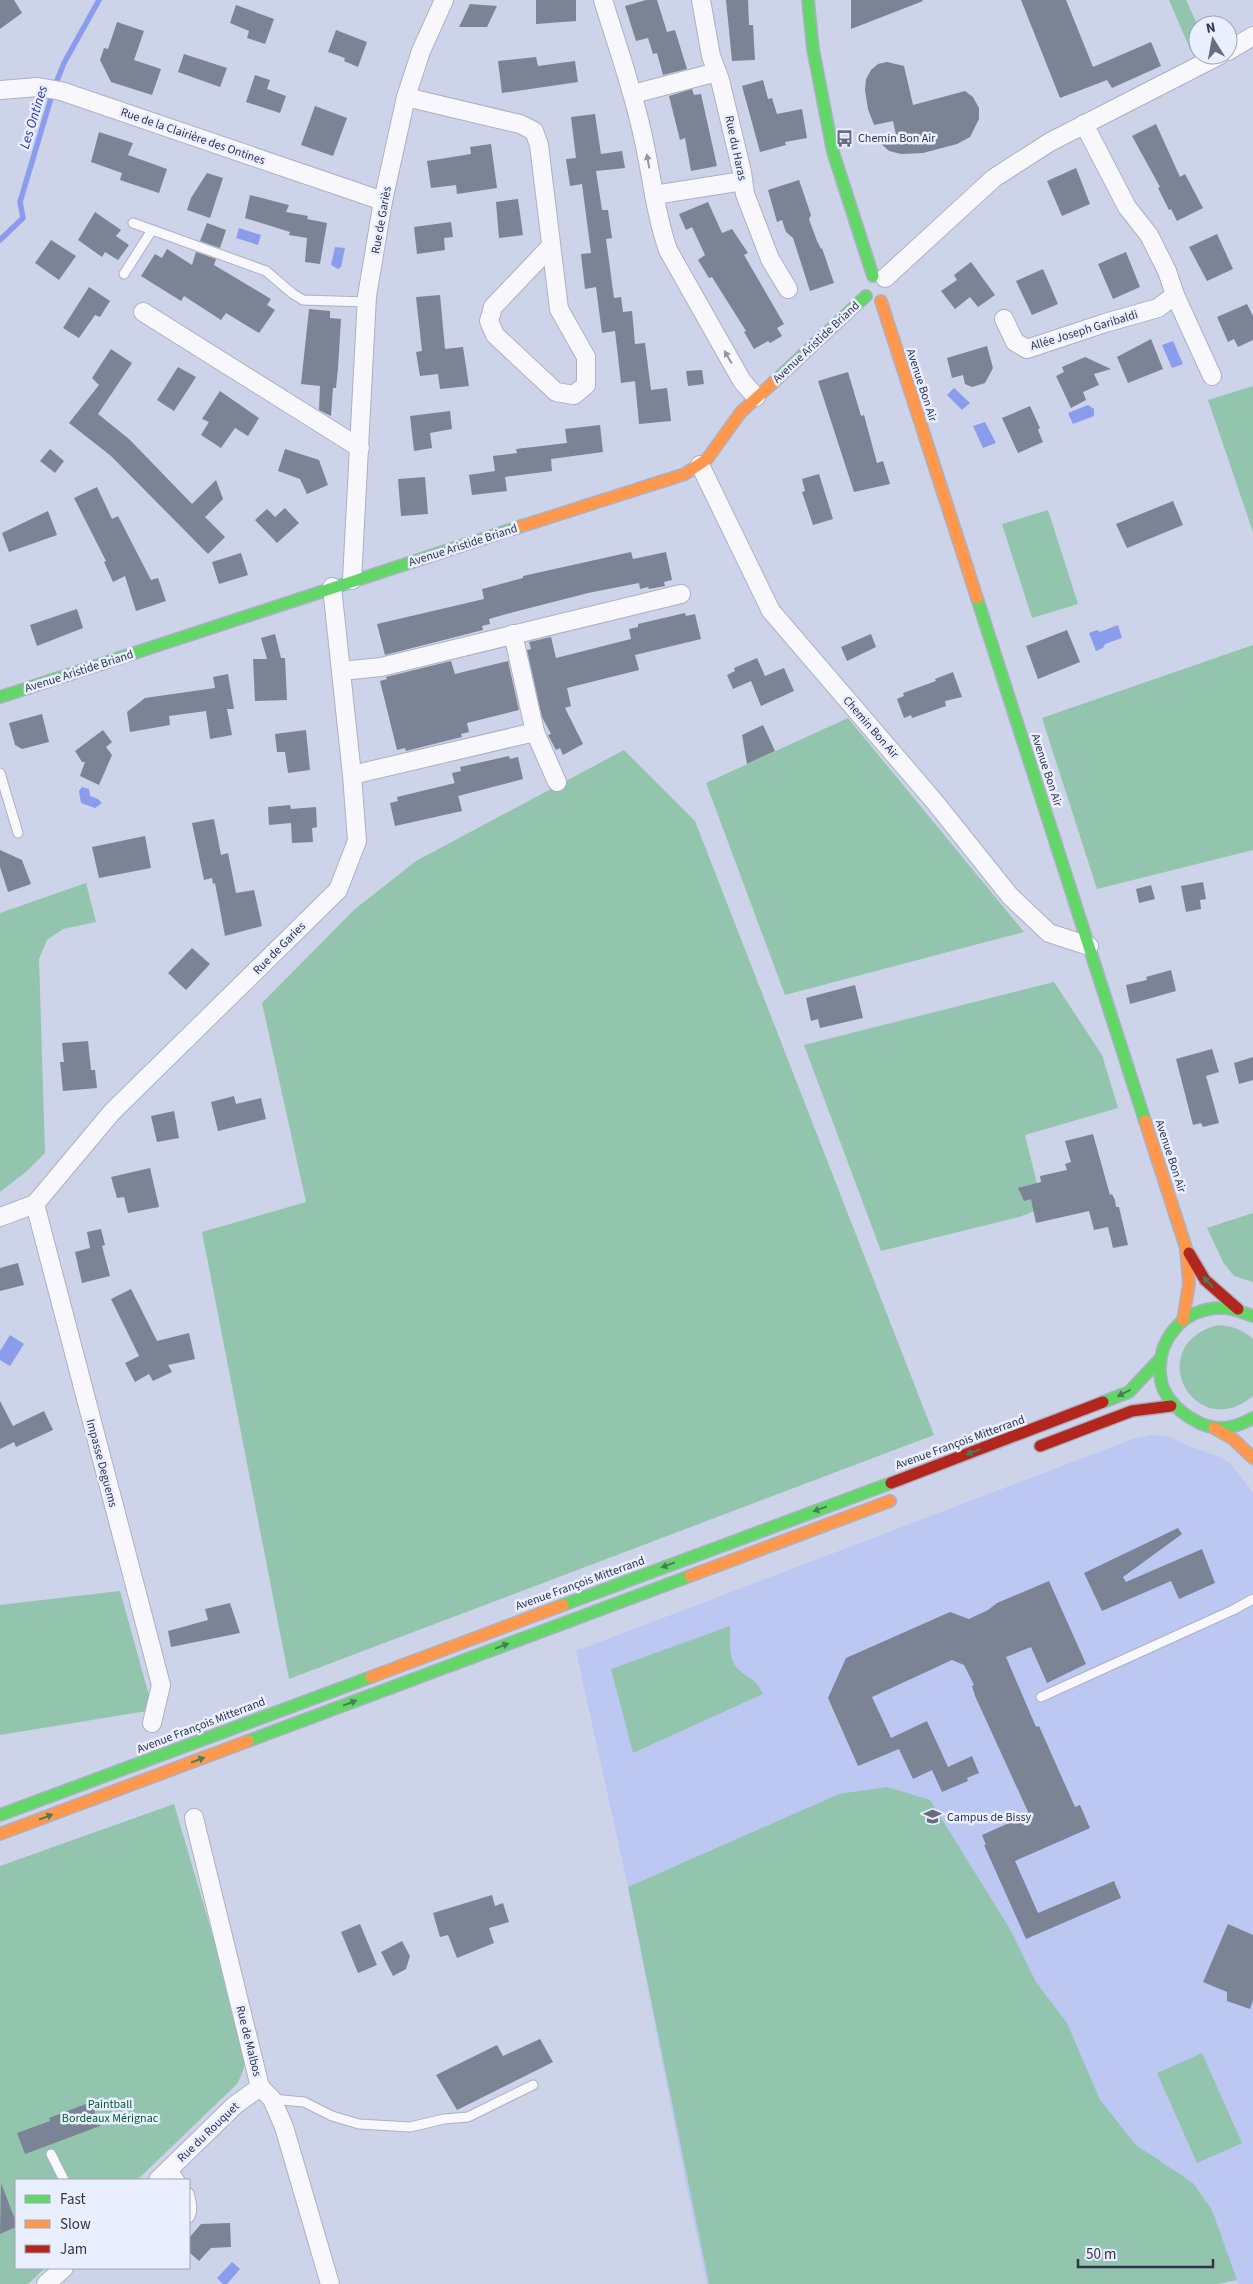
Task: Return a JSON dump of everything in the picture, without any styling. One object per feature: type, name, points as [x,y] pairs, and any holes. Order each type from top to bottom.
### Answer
[{"type":"main road","name":"Avenue Bon Air","points":[[808,0],[813,49],[833,152],[884,288],[1089,946],[1186,1248],[1205,1280],[1238,1309]]},
{"type":"main road","points":[[869,278],[884,288],[872,301],[866,296],[864,285],[869,278]]},
{"type":"main road","name":"Avenue Aristide Briand","points":[[0,697],[352,580],[685,474],[707,459],[741,412],[756,397],[866,296]]},
{"type":"main road","name":"Avenue Bon Air","points":[[1183,1320],[1189,1284],[1186,1248]]},
{"type":"main road","points":[[1253,1316],[1238,1309],[1206,1308],[1174,1327],[1164,1342],[1159,1360],[1159,1376],[1170,1406],[1182,1416],[1214,1428],[1233,1439],[1253,1458]]},
{"type":"main road","name":"Avenue François Mitterrand","points":[[0,1815],[1056,1421],[1129,1392],[1159,1360]]},
{"type":"main road","points":[[1026,1451],[1132,1411],[1170,1406]]},
{"type":"main road","points":[[1214,1428],[1228,1428],[1253,1418]]},
{"type":"main road","points":[[0,1834],[904,1496]]},
{"type":"street","name":"Rue de Gariès","points":[[352,580],[367,302],[383,200],[406,97],[420,51],[444,0]]},
{"type":"street","points":[[603,0],[633,94],[654,195],[668,250],[742,381],[756,397]]},
{"type":"street","name":"Rue du Haras","points":[[701,0],[711,56],[720,80],[743,181],[744,194],[762,242],[788,289]]},
{"type":"street","points":[[1238,44],[1253,36]]},
{"type":"street","points":[[884,288],[994,178],[1050,142],[1200,65]]},
{"type":"street","points":[[633,94],[717,72]]},
{"type":"street","name":"Rue de la Clairière des Ontines","points":[[0,90],[38,87],[61,91],[383,200]]},
{"type":"street","points":[[406,97],[520,124],[534,131],[539,145],[559,309],[586,357],[586,385],[574,395],[556,392],[495,335],[489,322],[493,307],[550,246]]},
{"type":"street","points":[[1084,124],[1127,207],[1149,235],[1167,271],[1175,295],[1212,376]]},
{"type":"street","points":[[654,195],[743,181]]},
{"type":"street","name":"Allée Joseph Garibaldi","points":[[1004,319],[1016,342],[1027,349],[1105,323],[1158,308],[1175,295]]},
{"type":"street","points":[[143,312],[360,448]]},
{"type":"street","name":"Chemin Bon Air","points":[[700,465],[771,611],[934,801],[1010,896],[1049,933],[1089,946]]},
{"type":"street","name":"Rue de Garies","points":[[0,1217],[35,1204],[112,1112],[338,890],[357,841],[332,587]]},
{"type":"street","points":[[341,671],[381,667],[681,594]]},
{"type":"street","points":[[513,634],[535,732],[557,782]]},
{"type":"street","points":[[352,775],[535,732]]},
{"type":"street","name":"Impasse Deguems","points":[[35,1204],[160,1686],[152,1723]]},
{"type":"street","name":"Rue de Malbos","points":[[194,1818],[266,2093],[284,2127],[330,2284]]},
{"type":"street","name":"Rue du Rouquet","points":[[161,2179],[176,2174],[235,2105],[266,2093]]},
{"type":"street","points":[[46,2284],[63,2269]]},
{"type":"lane","points":[[133,224],[266,271],[303,300],[367,302]]},
{"type":"lane","points":[[124,274],[152,230]]},
{"type":"lane","points":[[0,774],[18,833]]},
{"type":"lane","points":[[1041,1697],[1234,1610],[1253,1598]]},
{"type":"lane","points":[[266,2093],[304,2102],[332,2116],[359,2124],[410,2127],[444,2119],[468,2117],[533,2085]]},
{"type":"lane","points":[[51,2154],[64,2179]]},
{"type":"lane","points":[[190,2197],[192,2205],[190,2217]]},
{"type":"shaded area","name":"Campus de Bissy","points":[[1150,1435],[1168,1436],[1186,1445],[1220,1457],[1230,1463],[1253,1493],[1253,2284],[1238,2284],[1236,2280],[1218,2284],[707,2284],[628,1887],[576,1651],[1133,1439]]},
{"type":"green space","points":[[1169,0],[1186,0],[1193,15],[1188,15],[1188,44]]},
{"type":"green space","points":[[1253,386],[1253,532],[1208,400]]},
{"type":"green space","points":[[1048,510],[1078,604],[1032,618],[1002,524]]},
{"type":"green space","points":[[1253,645],[1253,850],[1097,889],[1042,718]]},
{"type":"green space","points":[[848,718],[1024,932],[785,995],[706,783]]},
{"type":"green space","points":[[624,750],[695,821],[934,1435],[289,1679],[202,1232],[306,1202],[262,1003],[355,909],[416,861]]},
{"type":"green space","points":[[86,883],[96,922],[63,929],[47,940],[39,959],[45,1153],[27,1171],[0,1192],[0,913]]},
{"type":"green space","points":[[1054,982],[1102,1055],[1118,1108],[1025,1135],[1043,1208],[1019,1217],[881,1251],[804,1045]]},
{"type":"green space","points":[[1253,1213],[1253,1282],[1234,1276],[1223,1262],[1207,1228]]},
{"type":"green space","points":[[1218,1325],[1237,1329],[1253,1339],[1253,1396],[1231,1408],[1212,1408],[1196,1400],[1184,1386],[1180,1369],[1183,1351],[1195,1336]]},
{"type":"green space","points":[[120,1591],[153,1710],[0,1735],[0,1605]]},
{"type":"green space","points":[[730,1626],[730,1649],[735,1665],[742,1673],[754,1681],[763,1694],[633,1753],[611,1669]]},
{"type":"green space","points":[[887,1787],[930,1800],[1010,1929],[1036,1982],[1067,2023],[1100,2100],[1136,2145],[1193,2183],[1212,2210],[1237,2280],[1218,2284],[709,2284],[628,1887],[839,1794]]},
{"type":"green space","name":"Paintball Bordeaux Mérignac","points":[[174,1804],[244,2042],[245,2053],[245,2064],[237,2084],[138,2179],[15,2179],[15,2269],[44,2269],[28,2284],[0,2284],[0,1866]]},
{"type":"green space","points":[[1202,2053],[1242,2143],[1197,2163],[1157,2073]]},
{"type":"water","points":[[239,228],[261,235],[258,245],[236,238]]},
{"type":"water","points":[[335,247],[345,248],[341,267],[338,269],[331,265]]},
{"type":"water","points":[[1173,341],[1183,364],[1172,368],[1162,345]]},
{"type":"water","points":[[954,388],[970,403],[962,410],[947,395]]},
{"type":"water","points":[[1088,405],[1094,409],[1094,416],[1073,424],[1068,413]]},
{"type":"water","points":[[985,422],[996,443],[983,448],[973,426]]},
{"type":"water","points":[[1118,625],[1122,638],[1105,644],[1103,648],[1096,651],[1089,633],[1097,630],[1100,632]]},
{"type":"water","points":[[82,787],[89,789],[90,796],[102,803],[95,808],[81,803],[79,791]]},
{"type":"water","points":[[10,1335],[24,1344],[10,1366],[0,1360],[0,1351]]},
{"type":"water","points":[[232,2262],[240,2269],[227,2284],[223,2284],[217,2278]]},
{"type":"building","points":[[0,0],[14,0],[22,13],[0,29]]},
{"type":"building","points":[[536,0],[576,0],[576,21],[536,24]]},
{"type":"building","points":[[646,0],[657,0],[667,32],[675,30],[687,69],[663,75],[657,53],[653,54],[648,38],[636,41],[625,6]]},
{"type":"building","points":[[726,0],[748,0],[749,25],[753,25],[755,60],[732,61]]},
{"type":"building","points":[[851,0],[922,0],[923,1],[851,29]]},
{"type":"building","points":[[1021,0],[1066,0],[1093,67],[1151,42],[1161,66],[1112,88],[1107,80],[1060,98]]},
{"type":"building","points":[[470,4],[497,6],[487,27],[459,27]]},
{"type":"building","points":[[236,5],[274,19],[265,44],[247,38],[249,31],[230,23]]},
{"type":"building","points":[[117,22],[144,31],[134,60],[161,69],[152,95],[111,82],[100,60],[104,48],[108,49]]},
{"type":"building","points":[[336,30],[367,42],[358,67],[344,61],[345,58],[328,52]]},
{"type":"building","points":[[184,54],[227,68],[220,87],[178,72]]},
{"type":"building","points":[[536,57],[538,66],[575,61],[578,82],[502,93],[498,61]]},
{"type":"building","points":[[887,62],[904,66],[913,105],[965,91],[973,97],[979,108],[979,119],[970,137],[957,144],[923,153],[901,154],[889,151],[878,141],[896,135],[893,121],[874,125],[868,109],[865,90],[866,79],[871,70],[878,64]]},
{"type":"building","points":[[255,75],[270,80],[267,89],[286,96],[280,113],[246,102]]},
{"type":"building","points":[[763,80],[768,99],[772,98],[777,114],[802,109],[807,138],[785,142],[786,145],[760,152],[742,86]]},
{"type":"building","points":[[692,89],[694,95],[701,94],[717,166],[691,171],[685,138],[680,140],[669,96]]},
{"type":"building","points":[[315,106],[347,118],[333,156],[301,145]]},
{"type":"building","points":[[595,114],[601,154],[622,151],[625,168],[596,171],[602,210],[608,210],[612,238],[606,239],[614,298],[621,297],[623,312],[632,311],[635,344],[645,343],[651,390],[667,388],[671,421],[639,424],[635,381],[621,383],[615,331],[602,333],[596,287],[585,289],[581,254],[591,253],[582,184],[570,186],[566,159],[576,158],[571,117]]},
{"type":"building","points":[[1156,124],[1180,177],[1185,174],[1203,208],[1177,221],[1171,209],[1169,210],[1158,188],[1160,187],[1132,136]]},
{"type":"building","points":[[99,132],[133,143],[128,155],[167,169],[159,193],[120,180],[122,173],[91,162]]},
{"type":"building","points":[[491,144],[497,188],[457,194],[456,185],[431,188],[427,161],[471,154],[470,147]]},
{"type":"building","points":[[1076,168],[1090,204],[1062,216],[1047,181]]},
{"type":"building","points":[[207,173],[223,178],[210,218],[187,210],[191,198]]},
{"type":"building","points":[[799,180],[811,215],[809,219],[817,241],[822,248],[834,283],[810,291],[793,238],[786,232],[782,220],[777,222],[768,190]]},
{"type":"building","points":[[250,195],[289,205],[286,212],[308,216],[307,219],[327,223],[320,264],[305,262],[307,238],[289,235],[290,232],[245,218]]},
{"type":"building","points":[[518,199],[523,235],[499,238],[496,202]]},
{"type":"building","points":[[708,202],[722,233],[732,229],[748,253],[744,255],[784,324],[777,328],[782,336],[754,349],[744,332],[746,331],[712,277],[709,278],[698,260],[705,255],[692,227],[686,230],[679,214]]},
{"type":"building","points":[[95,212],[121,230],[116,236],[129,245],[118,260],[105,252],[102,257],[78,240]]},
{"type":"building","points":[[451,222],[453,237],[444,238],[445,250],[417,254],[414,227]]},
{"type":"building","points":[[207,223],[226,230],[220,248],[200,241]]},
{"type":"building","points":[[1217,234],[1233,269],[1207,281],[1189,247]]},
{"type":"building","points":[[51,240],[76,256],[59,280],[35,263]]},
{"type":"building","points":[[167,249],[192,265],[196,252],[216,259],[214,265],[271,299],[267,305],[275,310],[259,333],[226,313],[221,320],[184,296],[181,301],[141,276],[155,254],[162,258]]},
{"type":"building","points":[[1126,252],[1140,287],[1113,299],[1098,264]]},
{"type":"building","points":[[971,262],[995,295],[978,307],[970,297],[955,309],[941,291],[957,280],[954,275]]},
{"type":"building","points":[[1043,269],[1058,304],[1032,315],[1016,281]]},
{"type":"building","points":[[89,287],[110,301],[100,317],[95,315],[79,338],[63,328]]},
{"type":"building","points":[[440,295],[445,349],[463,347],[469,386],[440,389],[438,374],[420,376],[416,352],[422,351],[416,297]]},
{"type":"building","points":[[1247,304],[1253,316],[1253,340],[1238,347],[1234,339],[1228,342],[1217,317]]},
{"type":"building","points":[[309,309],[330,311],[330,318],[341,319],[336,388],[333,388],[331,416],[319,410],[320,386],[301,384]]},
{"type":"building","points":[[1151,339],[1163,369],[1128,383],[1117,357]]},
{"type":"building","points":[[987,346],[993,368],[985,383],[972,387],[965,384],[963,375],[952,378],[947,358]]},
{"type":"building","points":[[111,349],[132,363],[98,414],[129,439],[192,504],[216,480],[223,499],[205,517],[225,537],[208,554],[111,456],[69,423],[99,385],[92,378]]},
{"type":"building","points":[[1085,357],[1111,369],[1094,374],[1099,385],[1083,392],[1086,400],[1071,408],[1056,376],[1064,372],[1062,367]]},
{"type":"building","points":[[178,367],[196,377],[174,411],[157,400]]},
{"type":"building","points":[[702,370],[704,384],[688,386],[686,371]]},
{"type":"building","points":[[848,372],[861,416],[864,415],[877,463],[883,461],[890,484],[854,492],[818,381]]},
{"type":"building","points":[[220,391],[259,418],[248,436],[235,428],[221,448],[201,435],[209,422],[202,419]]},
{"type":"building","points":[[1030,406],[1040,428],[1038,430],[1043,442],[1018,453],[1002,418]]},
{"type":"building","points":[[450,411],[452,429],[430,433],[432,448],[414,451],[410,416]]},
{"type":"building","points":[[600,425],[603,452],[551,459],[552,471],[505,477],[507,491],[472,495],[469,475],[495,471],[493,456],[517,453],[516,449],[567,443],[565,429]]},
{"type":"building","points":[[50,449],[64,461],[55,473],[40,461]]},
{"type":"building","points":[[285,449],[319,460],[328,485],[307,494],[300,479],[278,471]]},
{"type":"building","points":[[819,474],[833,519],[813,525],[802,492],[805,491],[802,479]]},
{"type":"building","points":[[425,477],[428,514],[401,516],[398,479]]},
{"type":"building","points":[[97,487],[112,519],[118,516],[151,580],[158,578],[166,601],[136,611],[125,576],[113,582],[104,562],[106,561],[74,498]]},
{"type":"building","points":[[1173,501],[1183,525],[1127,548],[1116,524]]},
{"type":"building","points":[[285,508],[299,523],[277,543],[255,520],[267,509],[275,517]]},
{"type":"building","points":[[48,511],[57,535],[9,552],[2,533]]},
{"type":"building","points":[[631,552],[633,559],[666,552],[672,580],[664,582],[665,586],[640,589],[639,583],[588,593],[514,612],[489,619],[490,624],[482,626],[483,630],[385,655],[377,624],[484,599],[482,589],[523,578],[523,576]]},
{"type":"building","points":[[241,553],[248,575],[219,584],[212,562]]},
{"type":"building","points":[[77,609],[83,628],[37,646],[30,625]]},
{"type":"building","points":[[685,613],[686,616],[695,614],[701,639],[635,655],[639,670],[567,688],[571,706],[565,708],[583,744],[563,755],[560,748],[556,750],[548,735],[551,734],[542,717],[527,650],[531,649],[529,642],[551,637],[556,658],[631,639],[629,629],[638,627],[638,624]]},
{"type":"building","points":[[1067,630],[1080,662],[1038,679],[1026,646]]},
{"type":"building","points":[[275,634],[281,658],[285,658],[287,700],[255,701],[253,659],[267,659],[261,638]]},
{"type":"building","points":[[871,634],[876,647],[847,661],[841,647]]},
{"type":"building","points":[[757,658],[765,676],[784,668],[794,691],[761,706],[751,681],[733,689],[727,675],[735,671],[734,668]]},
{"type":"building","points":[[451,661],[455,674],[508,661],[519,710],[467,723],[469,732],[461,734],[462,737],[406,751],[405,748],[397,750],[380,681],[387,679],[386,677]]},
{"type":"building","points":[[953,672],[962,697],[945,701],[946,706],[912,718],[911,715],[904,718],[897,699],[904,696],[903,693],[936,681],[935,679]]},
{"type":"building","points":[[228,674],[234,709],[227,709],[232,735],[210,739],[206,711],[169,716],[170,725],[130,732],[127,712],[145,698],[215,688],[213,677]]},
{"type":"building","points":[[42,714],[49,742],[22,749],[15,745],[9,723]]},
{"type":"building","points":[[763,725],[775,751],[747,764],[742,735]]},
{"type":"building","points":[[103,730],[112,742],[106,747],[112,755],[99,785],[80,776],[85,762],[82,762],[75,751]]},
{"type":"building","points":[[306,730],[310,770],[288,773],[285,752],[277,752],[275,734]]},
{"type":"building","points":[[509,756],[510,759],[518,757],[523,779],[458,796],[452,773],[461,771],[460,767]]},
{"type":"building","points":[[455,783],[462,811],[395,826],[390,803],[398,801],[397,797]]},
{"type":"building","points":[[290,805],[291,809],[316,807],[317,827],[312,828],[313,842],[292,843],[291,823],[269,825],[268,807]]},
{"type":"building","points":[[214,819],[221,855],[228,853],[236,893],[254,890],[262,926],[225,936],[215,883],[213,884],[212,878],[204,880],[192,823]]},
{"type":"building","points":[[145,836],[151,868],[99,878],[92,847]]},
{"type":"building","points":[[0,850],[22,860],[31,884],[8,892],[0,867]]},
{"type":"building","points":[[1203,882],[1206,899],[1200,900],[1201,909],[1186,912],[1181,886]]},
{"type":"building","points":[[1151,885],[1155,899],[1139,903],[1136,889]]},
{"type":"building","points":[[192,948],[210,964],[186,990],[168,973]]},
{"type":"building","points":[[1171,970],[1176,991],[1130,1004],[1126,985],[1147,980],[1146,977]]},
{"type":"building","points":[[855,985],[863,1018],[820,1028],[818,1019],[811,1021],[806,998]]},
{"type":"building","points":[[88,1041],[91,1070],[95,1070],[97,1088],[63,1091],[60,1062],[64,1062],[62,1043]]},
{"type":"building","points":[[1212,1049],[1219,1072],[1206,1076],[1219,1123],[1203,1127],[1201,1123],[1193,1125],[1176,1059]]},
{"type":"building","points":[[1253,1057],[1253,1080],[1239,1084],[1234,1063]]},
{"type":"building","points":[[234,1096],[236,1104],[261,1098],[266,1119],[218,1131],[211,1102]]},
{"type":"building","points":[[174,1111],[179,1138],[157,1142],[151,1116]]},
{"type":"building","points":[[1093,1134],[1110,1195],[1112,1194],[1115,1200],[1116,1207],[1119,1207],[1128,1245],[1113,1248],[1108,1227],[1094,1230],[1089,1211],[1036,1223],[1031,1199],[1024,1201],[1018,1188],[1041,1182],[1040,1176],[1067,1170],[1065,1164],[1071,1162],[1065,1141]]},
{"type":"building","points":[[150,1168],[159,1207],[128,1213],[124,1197],[117,1198],[111,1177]]},
{"type":"building","points":[[101,1229],[105,1245],[102,1246],[110,1276],[82,1283],[75,1252],[90,1248],[87,1232]]},
{"type":"building","points":[[18,1263],[24,1285],[0,1291],[0,1268]]},
{"type":"building","points":[[131,1289],[157,1341],[189,1333],[195,1359],[168,1365],[172,1372],[153,1381],[149,1374],[135,1382],[125,1363],[139,1356],[111,1299]]},
{"type":"building","points":[[0,1401],[13,1426],[44,1411],[53,1430],[16,1447],[14,1442],[0,1449]]},
{"type":"building","points":[[1178,1528],[1182,1534],[1123,1577],[1126,1582],[1202,1549],[1215,1583],[1179,1599],[1171,1581],[1102,1611],[1084,1573]]},
{"type":"building","points":[[1049,1581],[1086,1664],[1047,1683],[1031,1647],[1006,1657],[1036,1727],[1039,1726],[1075,1807],[1080,1805],[1090,1828],[1015,1861],[1038,1913],[1114,1881],[1121,1898],[1026,1939],[984,1845],[986,1845],[982,1835],[1029,1814],[975,1696],[972,1686],[974,1685],[964,1665],[952,1660],[872,1697],[891,1738],[927,1721],[948,1767],[972,1756],[979,1773],[967,1778],[968,1781],[942,1792],[932,1770],[913,1779],[899,1749],[858,1766],[828,1698],[846,1658],[950,1612],[969,1619],[988,1610],[997,1603]]},
{"type":"building","points":[[230,1603],[240,1633],[171,1647],[168,1631],[208,1620],[205,1609]]},
{"type":"building","points":[[492,1895],[495,1906],[503,1903],[509,1922],[489,1928],[494,1943],[457,1958],[448,1935],[440,1937],[433,1913]]},
{"type":"building","points":[[360,1924],[377,1965],[358,1973],[341,1932]]},
{"type":"building","points":[[1228,1924],[1253,1935],[1253,2000],[1250,2009],[1227,2001],[1227,1992],[1203,1982]]},
{"type":"building","points":[[402,1941],[410,1956],[406,1969],[393,1976],[381,1952]]},
{"type":"building","points":[[540,2039],[553,2062],[457,2110],[436,2075],[497,2045],[503,2056]]},
{"type":"building","points":[[91,2102],[100,2126],[25,2154],[17,2133],[50,2121],[49,2118]]},
{"type":"building","points":[[1,2183],[15,2219],[15,2227],[0,2234]]},
{"type":"building","points":[[230,2223],[231,2247],[211,2248],[199,2261],[190,2253],[190,2237],[201,2224]]},
{"type":"waterway","name":"Les Ontines","points":[[0,240],[23,218],[20,202],[54,88],[64,63],[99,0]]},
{"type":"traffic: fast","points":[[808,0],[813,49],[833,152],[873,276]]},
{"type":"traffic: fast","points":[[775,381],[866,296]]},
{"type":"traffic: fast","points":[[0,697],[522,526]]},
{"type":"traffic: fast","points":[[977,598],[1145,1121]]},
{"type":"traffic: fast","points":[[1253,1316],[1223,1308],[1195,1313],[1174,1329],[1162,1353],[1160,1366],[1161,1381],[1166,1394],[1175,1406],[1199,1423],[1216,1428],[1225,1428],[1253,1418]]},
{"type":"traffic: fast","points":[[1103,1402],[1129,1392],[1159,1360]]},
{"type":"traffic: fast","points":[[563,1605],[891,1483]]},
{"type":"traffic: fast","points":[[248,1741],[690,1576]]},
{"type":"traffic: fast","points":[[0,1815],[371,1677]]},
{"type":"traffic: slow","points":[[881,301],[977,598]]},
{"type":"traffic: slow","points":[[522,526],[685,474],[707,459],[741,412],[775,381]]},
{"type":"traffic: slow","points":[[1145,1121],[1186,1248],[1189,1284],[1183,1320]]},
{"type":"traffic: slow","points":[[1214,1428],[1233,1439],[1253,1458]]},
{"type":"traffic: slow","points":[[690,1576],[890,1501]]},
{"type":"traffic: slow","points":[[371,1677],[563,1605]]},
{"type":"traffic: slow","points":[[0,1834],[248,1741]]},
{"type":"traffic: jam","points":[[1189,1253],[1205,1280],[1238,1309]]},
{"type":"traffic: jam","points":[[891,1483],[1103,1402]]},
{"type":"traffic: jam","points":[[1040,1446],[1132,1411],[1171,1406]]},
{"type":"place","name":"Chemin Bon Air","points":[[844,138]]},
{"type":"place","name":"Campus de Bissy","points":[[933,1817]]}]
